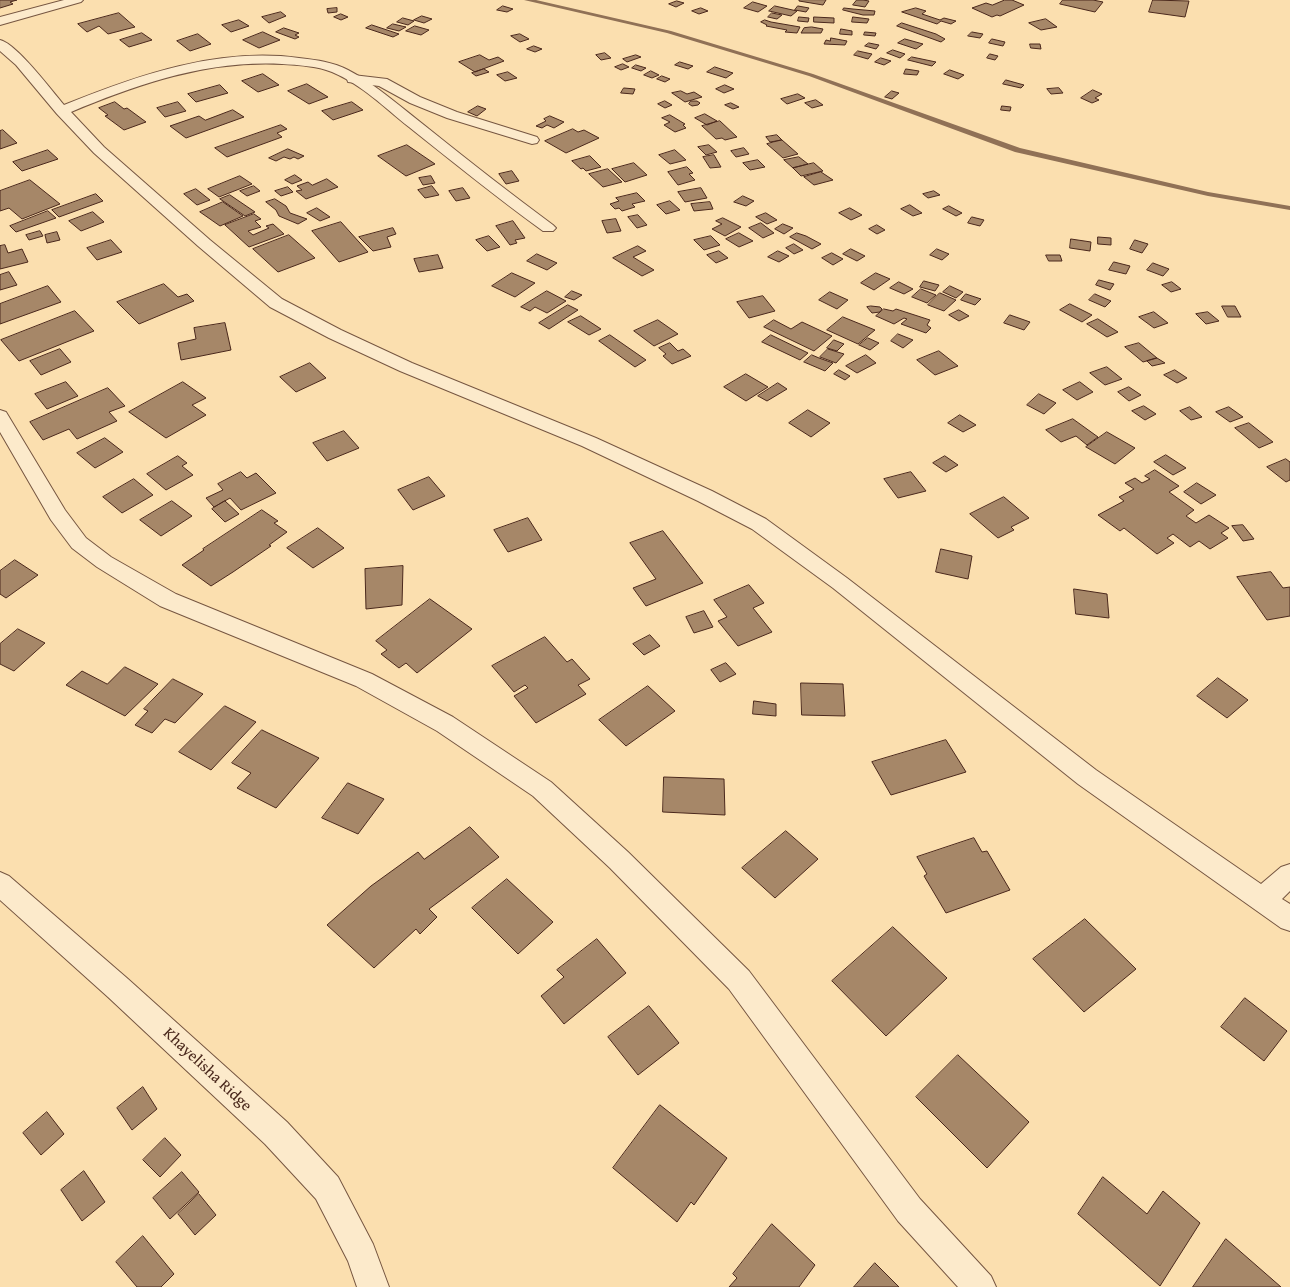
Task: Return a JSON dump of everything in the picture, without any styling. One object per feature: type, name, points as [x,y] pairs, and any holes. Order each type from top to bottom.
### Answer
[{"type":"street","points":[[0,21],[77,0]]},
{"type":"street","points":[[0,44],[20,62],[62,111],[99,150],[204,243],[276,303],[335,334],[406,367],[589,442],[705,496],[759,524],[840,583],[1087,777],[1290,919]]},
{"type":"street","points":[[62,111],[115,88],[176,70],[240,60],[285,60],[312,63],[335,69],[353,79],[435,139],[483,180],[548,228]]},
{"type":"street","points":[[353,79],[382,82],[427,105],[492,128],[532,140]]},
{"type":"street","points":[[0,416],[62,520],[79,543],[104,562],[168,600],[364,680],[445,724],[542,789],[619,860],[739,980],[909,1210],[980,1287]]},
{"type":"street","points":[[1263,899],[1290,875]]},
{"type":"street","name":"Khayelisha Ridge","points":[[0,884],[118,988],[276,1133],[327,1188],[362,1255],[373,1287]]},
{"type":"building","points":[[0,0],[17,0],[10,2],[13,4],[0,8]]},
{"type":"building","points":[[799,0],[826,0],[823,5],[799,1]]},
{"type":"building","points":[[857,0],[869,1],[865,7],[853,5]]},
{"type":"building","points":[[1005,0],[1012,0],[1024,5],[1000,16],[997,15],[992,17],[972,8],[986,3],[992,5]]},
{"type":"building","points":[[1063,0],[1093,0],[1103,2],[1095,12],[1060,4]]},
{"type":"building","points":[[1153,0],[1189,1],[1185,17],[1149,12]]},
{"type":"building","points":[[677,1],[684,3],[676,7],[669,4]]},
{"type":"building","points":[[753,2],[767,6],[758,12],[744,8]]},
{"type":"building","points":[[503,6],[513,9],[507,12],[497,10]]},
{"type":"building","points":[[775,6],[797,11],[791,16],[769,11]]},
{"type":"building","points":[[798,6],[809,8],[806,12],[795,10]]},
{"type":"building","points":[[337,8],[337,12],[328,13],[327,9]]},
{"type":"building","points":[[701,8],[708,11],[699,14],[692,11]]},
{"type":"building","points":[[844,8],[875,11],[874,15],[863,15],[843,10]]},
{"type":"building","points":[[916,8],[926,11],[922,14],[940,20],[944,18],[956,21],[951,24],[941,21],[937,24],[902,12]]},
{"type":"building","points":[[281,12],[286,16],[269,23],[262,17]]},
{"type":"building","points":[[119,13],[135,27],[108,34],[99,26],[87,32],[78,24]]},
{"type":"building","points":[[772,13],[782,15],[777,19],[768,17]]},
{"type":"building","points":[[341,14],[348,17],[341,20],[334,17]]},
{"type":"building","points":[[422,16],[432,19],[424,23],[414,20]]},
{"type":"building","points":[[799,17],[809,18],[808,22],[798,21]]},
{"type":"building","points":[[814,17],[834,18],[834,23],[814,22]]},
{"type":"building","points":[[853,17],[869,19],[867,23],[852,22]]},
{"type":"building","points":[[403,18],[414,21],[408,25],[397,22]]},
{"type":"building","points":[[1046,19],[1057,27],[1041,30],[1029,23]]},
{"type":"building","points":[[239,20],[249,26],[231,32],[222,25]]},
{"type":"building","points":[[765,20],[800,27],[797,33],[785,32],[787,30],[766,26],[767,25],[761,22]]},
{"type":"building","points":[[902,23],[936,34],[945,39],[941,42],[897,26]]},
{"type":"building","points":[[393,24],[406,27],[399,31],[387,28]]},
{"type":"building","points":[[372,25],[399,34],[393,37],[366,28]]},
{"type":"building","points":[[415,26],[429,30],[421,35],[406,31]]},
{"type":"building","points":[[812,27],[823,29],[821,33],[801,33],[804,28]]},
{"type":"building","points":[[284,28],[299,33],[295,35],[299,37],[295,39],[276,32]]},
{"type":"building","points":[[841,29],[852,31],[852,35],[840,34]]},
{"type":"building","points":[[263,32],[280,40],[259,48],[243,40]]},
{"type":"building","points":[[865,32],[876,33],[875,36],[864,35]]},
{"type":"building","points":[[972,32],[983,34],[980,38],[968,36]]},
{"type":"building","points":[[142,33],[152,40],[129,47],[120,40]]},
{"type":"building","points":[[198,34],[211,44],[190,51],[177,41]]},
{"type":"building","points":[[520,34],[529,39],[520,42],[511,36]]},
{"type":"building","points":[[831,38],[847,41],[845,45],[824,44],[826,40],[830,41]]},
{"type":"building","points":[[905,39],[923,44],[916,49],[898,43]]},
{"type":"building","points":[[992,39],[1005,42],[1003,46],[989,43]]},
{"type":"building","points":[[869,43],[879,45],[876,49],[865,46]]},
{"type":"building","points":[[1030,44],[1040,44],[1041,49],[1031,48]]},
{"type":"building","points":[[534,46],[542,49],[535,52],[527,49]]},
{"type":"building","points":[[893,50],[905,54],[900,58],[887,53]]},
{"type":"building","points":[[858,51],[872,54],[868,59],[854,55]]},
{"type":"building","points":[[605,53],[611,58],[601,60],[596,55]]},
{"type":"building","points":[[990,54],[998,56],[995,60],[987,58]]},
{"type":"building","points":[[480,55],[489,60],[498,57],[504,61],[475,72],[459,62]]},
{"type":"building","points":[[636,55],[641,57],[627,62],[623,59]]},
{"type":"building","points":[[912,57],[936,62],[932,66],[908,60]]},
{"type":"building","points":[[881,58],[891,61],[884,65],[875,62]]},
{"type":"building","points":[[680,62],[693,66],[688,69],[675,65]]},
{"type":"building","points":[[623,64],[629,67],[621,70],[615,67]]},
{"type":"building","points":[[636,65],[646,68],[641,71],[632,68]]},
{"type":"building","points":[[715,67],[733,73],[726,78],[707,72]]},
{"type":"building","points":[[484,69],[489,72],[476,76],[472,73]]},
{"type":"building","points":[[906,69],[919,71],[917,75],[904,74]]},
{"type":"building","points":[[950,70],[964,75],[958,79],[944,74]]},
{"type":"building","points":[[651,71],[659,75],[652,78],[644,75]]},
{"type":"building","points":[[508,72],[517,78],[505,81],[497,75]]},
{"type":"building","points":[[263,74],[279,85],[258,92],[242,81]]},
{"type":"building","points":[[662,76],[670,79],[665,82],[657,79]]},
{"type":"building","points":[[1006,80],[1024,85],[1021,88],[1003,84]]},
{"type":"building","points":[[307,84],[328,97],[309,104],[288,91]]},
{"type":"building","points":[[220,85],[228,93],[196,102],[188,94]]},
{"type":"building","points":[[725,85],[734,89],[724,93],[716,89]]},
{"type":"building","points":[[624,88],[635,89],[633,94],[621,93]]},
{"type":"building","points":[[1059,88],[1063,93],[1051,94],[1047,89]]},
{"type":"building","points":[[1093,90],[1102,94],[1095,98],[1099,100],[1092,103],[1081,98]]},
{"type":"building","points":[[681,91],[687,94],[694,92],[702,97],[685,102],[672,93]]},
{"type":"building","points":[[892,91],[899,93],[892,99],[885,97]]},
{"type":"building","points":[[798,94],[805,98],[787,104],[781,99]]},
{"type":"building","points":[[816,100],[823,105],[812,108],[805,103]]},
{"type":"building","points":[[665,101],[672,105],[665,108],[658,104]]},
{"type":"building","points":[[691,101],[697,101],[700,103],[692,106],[689,104]]},
{"type":"building","points":[[115,102],[124,109],[127,108],[146,122],[124,130],[105,116],[108,115],[99,108]]},
{"type":"building","points":[[178,102],[186,111],[165,117],[157,108]]},
{"type":"building","points":[[352,102],[363,110],[333,120],[322,111]]},
{"type":"building","points":[[731,103],[739,107],[733,109],[725,105]]},
{"type":"building","points":[[478,106],[486,109],[477,116],[468,112]]},
{"type":"building","points":[[1002,106],[1011,107],[1010,111],[1001,110]]},
{"type":"building","points":[[233,110],[244,117],[186,138],[170,126],[199,116],[205,120]]},
{"type":"building","points":[[705,114],[717,121],[707,125],[695,118]]},
{"type":"building","points":[[670,115],[685,124],[683,125],[686,128],[675,132],[664,125],[670,122],[662,118]]},
{"type":"building","points":[[550,116],[564,122],[554,128],[547,125],[542,128],[536,126],[546,121],[544,119]]},
{"type":"building","points":[[720,121],[737,137],[725,140],[722,138],[716,139],[702,126]]},
{"type":"building","points":[[281,125],[287,129],[277,133],[282,137],[227,157],[215,148]]},
{"type":"building","points":[[573,129],[578,132],[584,130],[599,138],[566,153],[545,141]]},
{"type":"building","points":[[3,130],[17,143],[0,149],[0,131]]},
{"type":"building","points":[[777,135],[782,140],[770,142],[766,137]]},
{"type":"building","points":[[782,140],[798,154],[783,158],[767,144]]},
{"type":"building","points":[[407,145],[435,164],[406,176],[378,156]]},
{"type":"building","points":[[709,145],[717,152],[706,155],[698,147]]},
{"type":"building","points":[[744,148],[749,154],[736,157],[731,151]]},
{"type":"building","points":[[288,149],[304,156],[298,159],[294,157],[290,159],[284,157],[276,161],[269,158]]},
{"type":"building","points":[[48,150],[58,159],[22,171],[13,162]]},
{"type":"building","points":[[675,150],[686,160],[670,164],[659,155]]},
{"type":"building","points":[[714,155],[721,167],[710,168],[703,157]]},
{"type":"building","points":[[590,156],[601,167],[586,171],[583,168],[581,169],[572,161]]},
{"type":"building","points":[[799,157],[808,164],[793,168],[784,160]]},
{"type":"building","points":[[758,160],[765,167],[750,170],[743,163]]},
{"type":"building","points":[[634,163],[647,175],[625,182],[612,169]]},
{"type":"building","points":[[814,163],[823,171],[801,176],[793,168]]},
{"type":"building","points":[[687,167],[693,173],[689,174],[695,180],[678,185],[668,172]]},
{"type":"building","points":[[608,169],[622,182],[603,187],[589,174]]},
{"type":"building","points":[[512,171],[519,181],[506,184],[499,174]]},
{"type":"building","points":[[821,172],[833,180],[814,185],[804,177]]},
{"type":"building","points":[[295,175],[302,180],[292,184],[285,180]]},
{"type":"building","points":[[240,176],[252,184],[219,197],[208,189]]},
{"type":"building","points":[[431,176],[435,183],[423,185],[419,178]]},
{"type":"building","points":[[327,179],[338,187],[306,199],[296,191],[302,190],[297,186],[308,182],[312,185]]},
{"type":"building","points":[[30,180],[60,204],[22,219],[9,208],[0,211],[0,191]]},
{"type":"building","points":[[254,186],[260,191],[247,196],[240,191]]},
{"type":"building","points":[[432,186],[439,195],[425,198],[418,190]]},
{"type":"building","points":[[288,187],[293,192],[281,196],[275,191]]},
{"type":"building","points":[[463,188],[470,198],[456,201],[449,191]]},
{"type":"building","points":[[701,188],[707,198],[685,202],[678,192]]},
{"type":"building","points":[[196,189],[210,200],[197,205],[184,194]]},
{"type":"building","points":[[934,191],[940,195],[928,198],[923,194]]},
{"type":"building","points":[[637,193],[645,201],[632,204],[635,207],[622,211],[619,208],[615,209],[610,204],[619,201],[616,198]]},
{"type":"building","points":[[96,194],[103,201],[59,217],[52,210]]},
{"type":"building","points":[[230,195],[255,212],[245,216],[220,199]]},
{"type":"building","points":[[743,196],[754,201],[746,206],[734,202]]},
{"type":"building","points":[[275,199],[286,206],[290,213],[307,219],[298,224],[279,216],[276,210],[266,202]]},
{"type":"building","points":[[670,201],[680,210],[666,214],[657,205]]},
{"type":"building","points":[[223,202],[243,216],[220,226],[200,212]]},
{"type":"building","points":[[710,202],[713,209],[694,211],[691,204]]},
{"type":"building","points":[[910,205],[922,213],[913,216],[901,209]]},
{"type":"building","points":[[949,206],[962,213],[956,216],[943,209]]},
{"type":"building","points":[[317,208],[330,217],[320,221],[307,213]]},
{"type":"building","points":[[850,208],[862,215],[851,220],[839,213]]},
{"type":"building","points":[[48,211],[56,218],[16,232],[10,226]]},
{"type":"building","points":[[93,212],[104,222],[81,231],[69,221]]},
{"type":"building","points":[[766,213],[777,220],[767,224],[756,217]]},
{"type":"building","points":[[254,214],[261,219],[255,221],[261,227],[248,231],[253,235],[269,228],[266,226],[273,224],[284,234],[249,247],[225,225]]},
{"type":"building","points":[[638,215],[647,225],[637,228],[628,217]]},
{"type":"building","points":[[972,217],[984,220],[980,226],[968,223]]},
{"type":"building","points":[[723,218],[741,227],[725,236],[712,229],[722,224],[716,221]]},
{"type":"building","points":[[616,219],[621,231],[607,233],[602,221]]},
{"type":"building","points":[[513,221],[525,238],[515,240],[517,243],[510,245],[496,226]]},
{"type":"building","points":[[341,222],[368,252],[339,262],[312,231]]},
{"type":"building","points":[[761,223],[774,233],[763,238],[749,228]]},
{"type":"building","points":[[783,224],[793,228],[784,234],[775,229]]},
{"type":"building","points":[[877,225],[885,230],[877,234],[869,229]]},
{"type":"building","points":[[393,228],[396,234],[387,237],[391,247],[373,251],[359,237]]},
{"type":"building","points":[[40,231],[43,236],[29,240],[26,235]]},
{"type":"building","points":[[57,232],[60,240],[47,243],[45,235]]},
{"type":"building","points":[[739,233],[753,241],[739,247],[726,239]]},
{"type":"building","points":[[797,233],[821,244],[812,249],[790,237]]},
{"type":"building","points":[[289,235],[315,258],[278,272],[253,249]]},
{"type":"building","points":[[489,236],[500,247],[487,251],[476,240]]},
{"type":"building","points":[[711,236],[720,245],[704,250],[694,240]]},
{"type":"building","points":[[1098,237],[1111,238],[1111,245],[1098,244]]},
{"type":"building","points":[[1071,239],[1091,242],[1090,251],[1070,248]]},
{"type":"building","points":[[111,240],[122,252],[97,260],[87,248]]},
{"type":"building","points":[[1135,240],[1148,244],[1142,253],[1130,249]]},
{"type":"building","points":[[794,244],[803,250],[794,254],[786,248]]},
{"type":"building","points":[[5,245],[8,253],[22,249],[28,262],[0,269],[0,246]]},
{"type":"building","points":[[638,246],[646,251],[633,257],[654,270],[642,276],[613,258]]},
{"type":"building","points":[[851,249],[865,256],[857,261],[843,254]]},
{"type":"building","points":[[937,249],[949,254],[942,260],[930,255]]},
{"type":"building","points":[[719,251],[728,258],[716,263],[707,255]]},
{"type":"building","points":[[778,251],[789,256],[779,262],[768,257]]},
{"type":"building","points":[[832,253],[843,259],[833,265],[822,258]]},
{"type":"building","points":[[537,254],[557,263],[547,270],[527,261]]},
{"type":"building","points":[[438,255],[443,268],[419,272],[414,259]]},
{"type":"building","points":[[1046,255],[1060,255],[1062,261],[1049,261]]},
{"type":"building","points":[[1114,262],[1130,266],[1126,274],[1109,270]]},
{"type":"building","points":[[1153,263],[1169,269],[1163,276],[1147,270]]},
{"type":"building","points":[[9,272],[17,285],[0,290],[0,275]]},
{"type":"building","points":[[512,273],[535,283],[515,297],[492,286]]},
{"type":"building","points":[[876,273],[890,279],[874,290],[861,283]]},
{"type":"building","points":[[1099,280],[1114,284],[1110,290],[1096,285]]},
{"type":"building","points":[[924,281],[939,285],[935,291],[920,287]]},
{"type":"building","points":[[899,282],[913,289],[904,294],[890,288]]},
{"type":"building","points":[[1172,282],[1181,289],[1171,292],[1162,285]]},
{"type":"building","points":[[164,284],[178,297],[187,294],[194,301],[139,324],[117,302]]},
{"type":"building","points":[[48,286],[61,302],[0,324],[0,304]]},
{"type":"building","points":[[950,286],[963,292],[956,298],[943,292]]},
{"type":"building","points":[[921,289],[936,295],[927,303],[912,297]]},
{"type":"building","points":[[547,291],[566,301],[547,313],[535,307],[530,311],[521,307]]},
{"type":"building","points":[[572,291],[582,295],[574,300],[565,297]]},
{"type":"building","points":[[830,292],[848,300],[837,309],[819,300]]},
{"type":"building","points":[[940,293],[956,300],[944,311],[928,305]]},
{"type":"building","points":[[966,294],[981,299],[975,305],[961,300]]},
{"type":"building","points":[[1095,294],[1111,301],[1105,307],[1089,300]]},
{"type":"building","points":[[763,296],[775,311],[749,318],[737,302]]},
{"type":"building","points":[[1070,304],[1092,315],[1082,322],[1060,310]]},
{"type":"building","points":[[568,305],[578,310],[549,329],[539,323]]},
{"type":"building","points":[[1222,306],[1235,306],[1241,317],[1228,317]]},
{"type":"building","points":[[867,307],[880,307],[882,309],[880,312],[872,313]]},
{"type":"building","points":[[884,309],[893,311],[896,309],[930,320],[927,325],[931,328],[926,333],[901,324],[907,319],[904,318],[894,324],[876,316]]},
{"type":"building","points":[[959,310],[969,316],[959,321],[949,315]]},
{"type":"building","points":[[75,311],[94,331],[19,361],[1,340]]},
{"type":"building","points":[[1154,312],[1168,323],[1154,328],[1139,317]]},
{"type":"building","points":[[1208,312],[1219,321],[1206,324],[1196,314]]},
{"type":"building","points":[[1010,315],[1030,322],[1024,330],[1004,323]]},
{"type":"building","points":[[581,316],[601,329],[589,335],[568,322]]},
{"type":"building","points":[[843,317],[875,330],[858,344],[827,330]]},
{"type":"building","points":[[1098,319],[1118,332],[1107,337],[1087,324]]},
{"type":"building","points":[[658,320],[678,334],[654,346],[634,331]]},
{"type":"building","points":[[774,320],[791,329],[802,322],[832,336],[814,351],[764,327]]},
{"type":"building","points":[[225,323],[231,350],[181,360],[178,343],[196,339],[194,328]]},
{"type":"building","points":[[898,334],[913,340],[903,348],[891,341]]},
{"type":"building","points":[[610,335],[646,360],[635,367],[599,341]]},
{"type":"building","points":[[771,335],[808,353],[800,360],[762,342]]},
{"type":"building","points":[[868,338],[879,343],[870,350],[859,345]]},
{"type":"building","points":[[834,340],[844,344],[837,351],[827,348]]},
{"type":"building","points":[[670,343],[678,351],[683,349],[691,356],[672,364],[663,356],[666,354],[659,348]]},
{"type":"building","points":[[1139,343],[1157,358],[1143,362],[1125,347]]},
{"type":"building","points":[[60,349],[71,362],[41,375],[30,361]]},
{"type":"building","points":[[828,349],[844,354],[836,363],[820,357]]},
{"type":"building","points":[[939,351],[958,366],[935,375],[917,360]]},
{"type":"building","points":[[812,355],[833,363],[825,371],[804,362]]},
{"type":"building","points":[[866,355],[876,363],[857,373],[846,366]]},
{"type":"building","points":[[1157,358],[1165,363],[1152,366],[1147,361]]},
{"type":"building","points":[[310,363],[326,378],[296,392],[280,377]]},
{"type":"building","points":[[1107,367],[1122,379],[1105,385],[1090,373]]},
{"type":"building","points":[[839,370],[850,376],[845,380],[834,374]]},
{"type":"building","points":[[1175,370],[1187,378],[1177,383],[1164,375]]},
{"type":"building","points":[[746,374],[768,387],[746,401],[724,387]]},
{"type":"building","points":[[66,382],[78,396],[47,409],[35,394]]},
{"type":"building","points":[[183,382],[206,398],[192,405],[206,415],[166,438],[129,412]]},
{"type":"building","points":[[1080,382],[1093,392],[1077,400],[1063,390]]},
{"type":"building","points":[[778,383],[787,389],[767,401],[758,396]]},
{"type":"building","points":[[1129,387],[1141,395],[1129,401],[1118,392]]},
{"type":"building","points":[[108,388],[125,406],[109,412],[117,421],[77,439],[69,429],[43,440],[30,422]]},
{"type":"building","points":[[1039,394],[1056,403],[1044,414],[1027,405]]},
{"type":"building","points":[[1144,406],[1156,414],[1145,420],[1132,411]]},
{"type":"building","points":[[1190,407],[1202,417],[1191,420],[1180,411]]},
{"type":"building","points":[[1229,407],[1243,417],[1230,422],[1216,412]]},
{"type":"building","points":[[808,410],[830,423],[811,437],[789,423]]},
{"type":"building","points":[[960,415],[976,425],[963,432],[948,423]]},
{"type":"building","points":[[1073,419],[1098,437],[1087,445],[1076,436],[1061,442],[1046,430]]},
{"type":"building","points":[[1249,423],[1273,442],[1259,448],[1235,428]]},
{"type":"building","points":[[344,431],[359,448],[327,461],[313,443]]},
{"type":"building","points":[[1107,432],[1135,448],[1115,464],[1086,447]]},
{"type":"building","points":[[105,438],[123,452],[95,468],[77,453]]},
{"type":"building","points":[[1166,455],[1186,468],[1173,475],[1154,462]]},
{"type":"building","points":[[178,456],[187,463],[182,466],[193,475],[166,490],[147,474]]},
{"type":"building","points":[[945,456],[958,465],[946,472],[933,463]]},
{"type":"building","points":[[1286,459],[1290,462],[1290,480],[1286,482],[1267,467]]},
{"type":"building","points":[[1155,470],[1179,486],[1169,492],[1194,510],[1186,516],[1196,523],[1209,515],[1229,528],[1221,533],[1228,538],[1210,549],[1199,541],[1190,547],[1173,534],[1167,538],[1174,543],[1157,554],[1124,528],[1120,531],[1098,515],[1124,501],[1119,497],[1134,489],[1125,483],[1135,478],[1142,483],[1150,479],[1145,476]]},
{"type":"building","points":[[241,472],[247,478],[256,473],[276,493],[241,510],[230,498],[214,507],[206,498],[223,490],[218,484]]},
{"type":"building","points":[[911,472],[926,491],[898,498],[884,479]]},
{"type":"building","points":[[429,477],[445,496],[413,510],[398,490]]},
{"type":"building","points":[[134,479],[153,495],[122,513],[103,497]]},
{"type":"building","points":[[1197,483],[1216,495],[1201,504],[1184,492]]},
{"type":"building","points":[[1004,497],[1029,518],[1011,527],[1014,530],[998,538],[970,514]]},
{"type":"building","points":[[172,501],[192,516],[161,536],[140,520]]},
{"type":"building","points":[[225,501],[239,514],[225,522],[212,509]]},
{"type":"building","points":[[262,510],[278,521],[274,523],[287,532],[269,545],[271,546],[211,586],[182,565],[204,550],[203,549]]},
{"type":"building","points":[[528,518],[542,540],[508,552],[494,530]]},
{"type":"building","points":[[1243,525],[1254,539],[1243,541],[1232,526]]},
{"type":"building","points":[[318,528],[344,548],[313,568],[287,548]]},
{"type":"building","points":[[663,531],[703,583],[646,606],[633,588],[656,579],[630,543]]},
{"type":"building","points":[[941,549],[972,556],[968,579],[936,572]]},
{"type":"building","points":[[15,560],[38,575],[6,598],[0,594],[0,571]]},
{"type":"building","points":[[403,566],[402,605],[366,609],[365,569]]},
{"type":"building","points":[[1271,572],[1283,588],[1290,587],[1290,616],[1267,620],[1237,577]]},
{"type":"building","points":[[749,585],[764,603],[753,608],[772,632],[738,646],[718,621],[727,617],[714,600]]},
{"type":"building","points":[[1074,589],[1107,594],[1109,618],[1076,614]]},
{"type":"building","points":[[430,599],[472,629],[417,673],[406,663],[399,668],[381,654],[387,650],[376,641]]},
{"type":"building","points":[[704,611],[713,627],[694,633],[686,617]]},
{"type":"building","points":[[18,629],[45,643],[14,671],[0,664],[0,644]]},
{"type":"building","points":[[650,635],[660,646],[644,655],[633,644]]},
{"type":"building","points":[[545,637],[567,662],[572,659],[590,679],[578,685],[586,694],[536,723],[514,696],[528,688],[525,685],[514,692],[492,666]]},
{"type":"building","points":[[726,663],[736,674],[720,682],[711,670]]},
{"type":"building","points":[[125,667],[158,684],[125,716],[66,685],[82,671],[107,684]]},
{"type":"building","points":[[1218,678],[1248,700],[1227,718],[1197,696]]},
{"type":"building","points":[[173,679],[203,694],[175,723],[165,719],[152,733],[135,725],[148,711],[144,709]]},
{"type":"building","points":[[801,683],[843,684],[845,716],[802,715]]},
{"type":"building","points":[[648,686],[675,711],[626,746],[599,720]]},
{"type":"building","points":[[754,701],[776,704],[776,716],[753,714]]},
{"type":"building","points":[[225,706],[256,722],[211,770],[179,752]]},
{"type":"building","points":[[262,730],[319,758],[276,808],[237,788],[251,773],[232,763]]},
{"type":"building","points":[[946,740],[966,772],[891,795],[872,762]]},
{"type":"building","points":[[664,777],[724,779],[725,815],[663,812]]},
{"type":"building","points":[[348,783],[384,799],[358,834],[322,818]]},
{"type":"building","points":[[470,827],[499,857],[429,909],[437,917],[420,934],[416,929],[374,968],[327,925],[371,886],[418,852],[424,859]]},
{"type":"building","points":[[786,831],[818,859],[775,898],[742,868]]},
{"type":"building","points":[[974,838],[982,852],[987,851],[1010,890],[946,913],[924,876],[927,874],[917,857]]},
{"type":"building","points":[[507,879],[553,922],[518,954],[472,908]]},
{"type":"building","points":[[1085,919],[1136,969],[1084,1012],[1033,959]]},
{"type":"building","points":[[893,927],[947,978],[886,1036],[832,981]]},
{"type":"building","points":[[597,939],[626,973],[564,1024],[541,996],[564,977],[557,970]]},
{"type":"building","points":[[1245,998],[1287,1031],[1264,1061],[1221,1027]]},
{"type":"building","points":[[649,1006],[679,1043],[638,1075],[608,1037]]},
{"type":"building","points":[[958,1055],[1029,1122],[987,1168],[916,1097]]},
{"type":"building","points":[[143,1087],[157,1109],[132,1130],[117,1108]]},
{"type":"building","points":[[660,1105],[727,1158],[694,1205],[691,1202],[677,1222],[613,1168]]},
{"type":"building","points":[[47,1112],[64,1134],[41,1155],[23,1133]]},
{"type":"building","points":[[165,1138],[181,1155],[160,1177],[143,1160]]},
{"type":"building","points":[[84,1171],[105,1202],[82,1221],[61,1190]]},
{"type":"building","points":[[182,1172],[199,1192],[170,1219],[153,1198]]},
{"type":"building","points":[[1103,1177],[1147,1214],[1163,1191],[1200,1223],[1160,1286],[1078,1214]]},
{"type":"building","points":[[199,1194],[216,1215],[195,1235],[178,1214]]},
{"type":"building","points":[[772,1224],[815,1265],[799,1287],[729,1287],[737,1278],[733,1274]]},
{"type":"building","points":[[143,1236],[174,1274],[161,1287],[137,1287],[116,1262]]},
{"type":"building","points":[[1226,1239],[1281,1287],[1193,1287]]},
{"type":"building","points":[[875,1263],[899,1287],[854,1287]]},
{"type":"waterway","points":[[527,0],[669,32],[811,75],[1018,150],[1208,194],[1290,208]]}]
